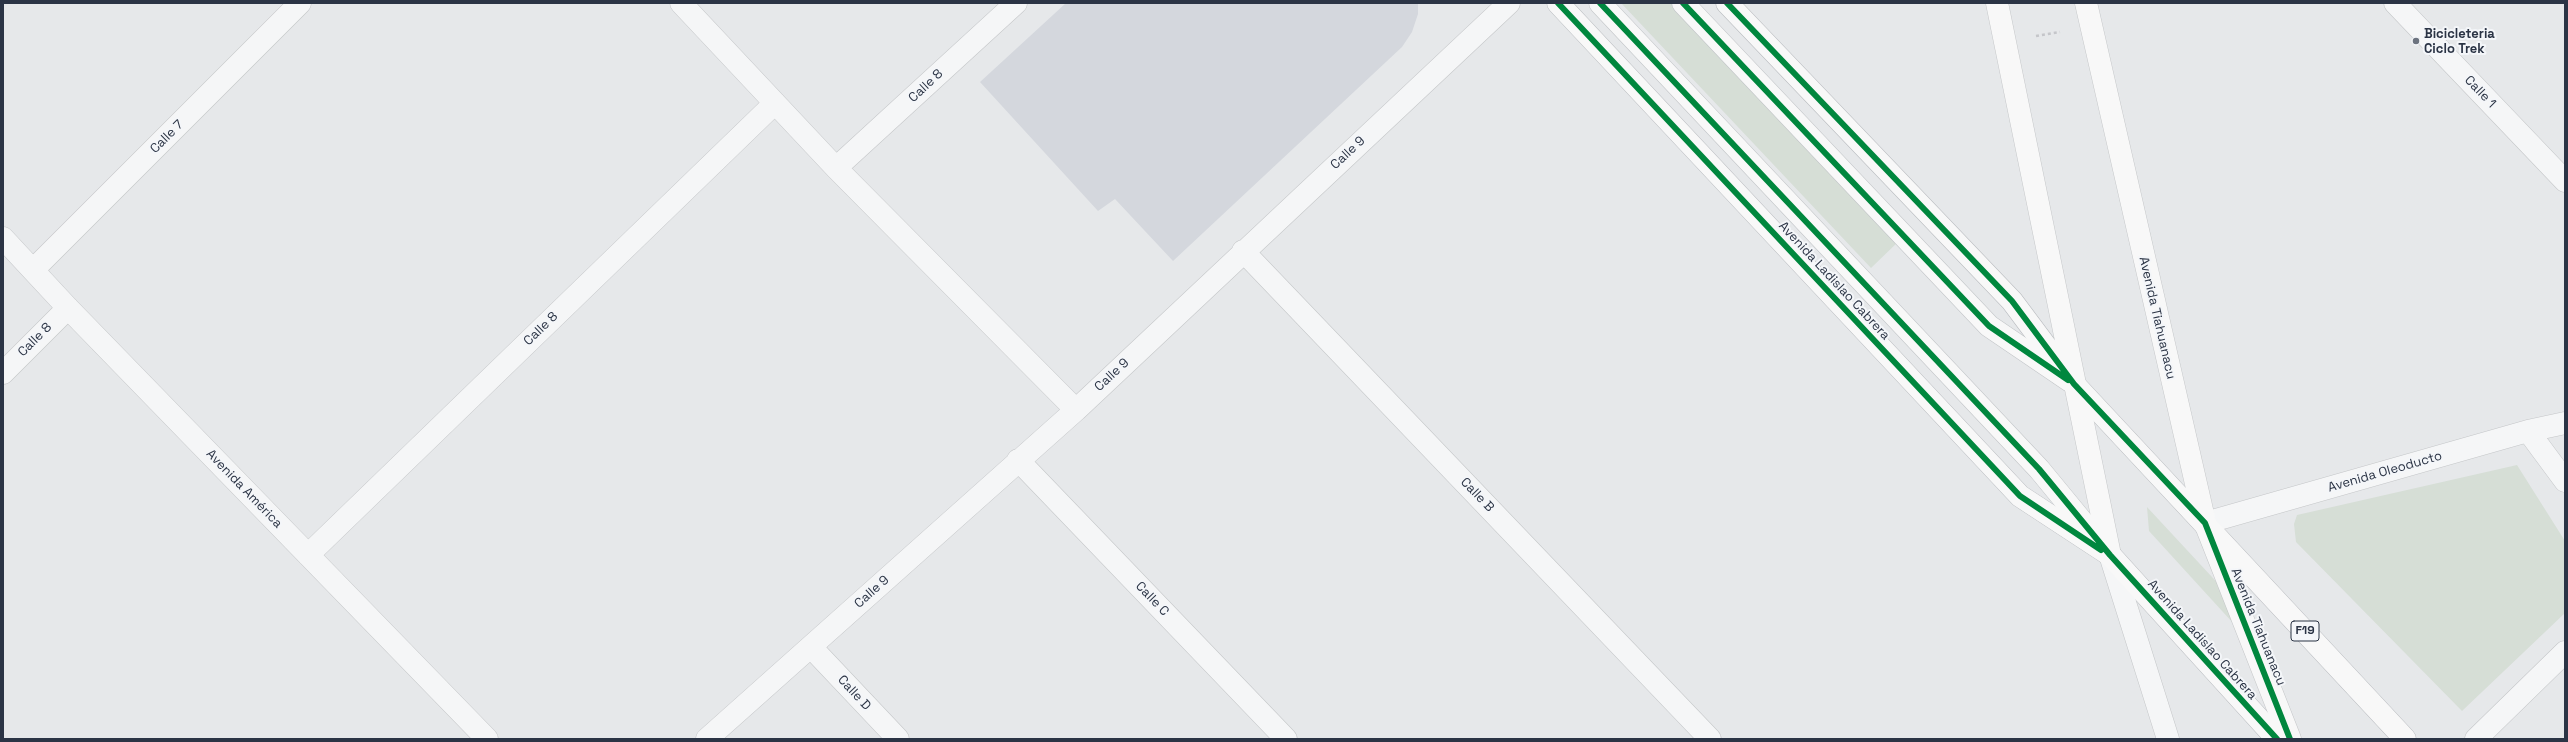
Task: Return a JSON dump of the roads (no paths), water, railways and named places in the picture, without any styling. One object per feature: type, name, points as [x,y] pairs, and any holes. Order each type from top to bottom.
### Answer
[{"type":"main road","name":"Avenida Ladislao Cabrera","points":[[1558,3],[2020,496],[2110,555]]},
{"type":"main road","name":"Avenida Ladislao Cabrera","points":[[1600,3],[2039,469],[2110,555],[2277,739]]},
{"type":"main road","name":"F19","points":[[1683,3],[1989,326],[2074,384]]},
{"type":"main road","name":"F19","points":[[1727,3],[2012,301],[2074,384],[2406,739]]},
{"type":"main road","points":[[1997,3],[2110,555]]},
{"type":"main road","name":"Avenida Tiahuanacu","points":[[2086,3],[2090,26],[2205,523],[2290,739]]},
{"type":"street","name":"Calle 7","points":[[33,270],[300,3]]},
{"type":"street","points":[[681,3],[836,168],[1076,410]]},
{"type":"street","name":"Calle 8","points":[[836,168],[1016,3]]},
{"type":"street","name":"Calle 9","points":[[707,739],[1018,460],[1076,410],[1243,251],[1509,3]]},
{"type":"street","name":"Calle 1","points":[[2395,3],[2565,181]]},
{"type":"street","name":"Calle 8","points":[[308,555],[774,103]]},
{"type":"street","name":"Avenida América","points":[[3,238],[68,308],[487,739]]},
{"type":"street","name":"Calle B","points":[[1243,251],[1710,739]]},
{"type":"street","name":"Calle 8","points":[[3,373],[68,308]]},
{"type":"street","name":"Avenida Oleoducto","points":[[2205,523],[2528,431],[2565,423]]},
{"type":"street","points":[[2528,431],[2565,481]]},
{"type":"street","name":"Calle C","points":[[1018,460],[1286,739]]},
{"type":"street","points":[[2110,555],[2168,739]]},
{"type":"street","name":"Calle D","points":[[811,647],[898,739]]},
{"type":"street","points":[[2476,739],[2565,652]]},
{"type":"place","name":"Bicicleteria Ciclo Trek","points":[[2416,41]]}]
